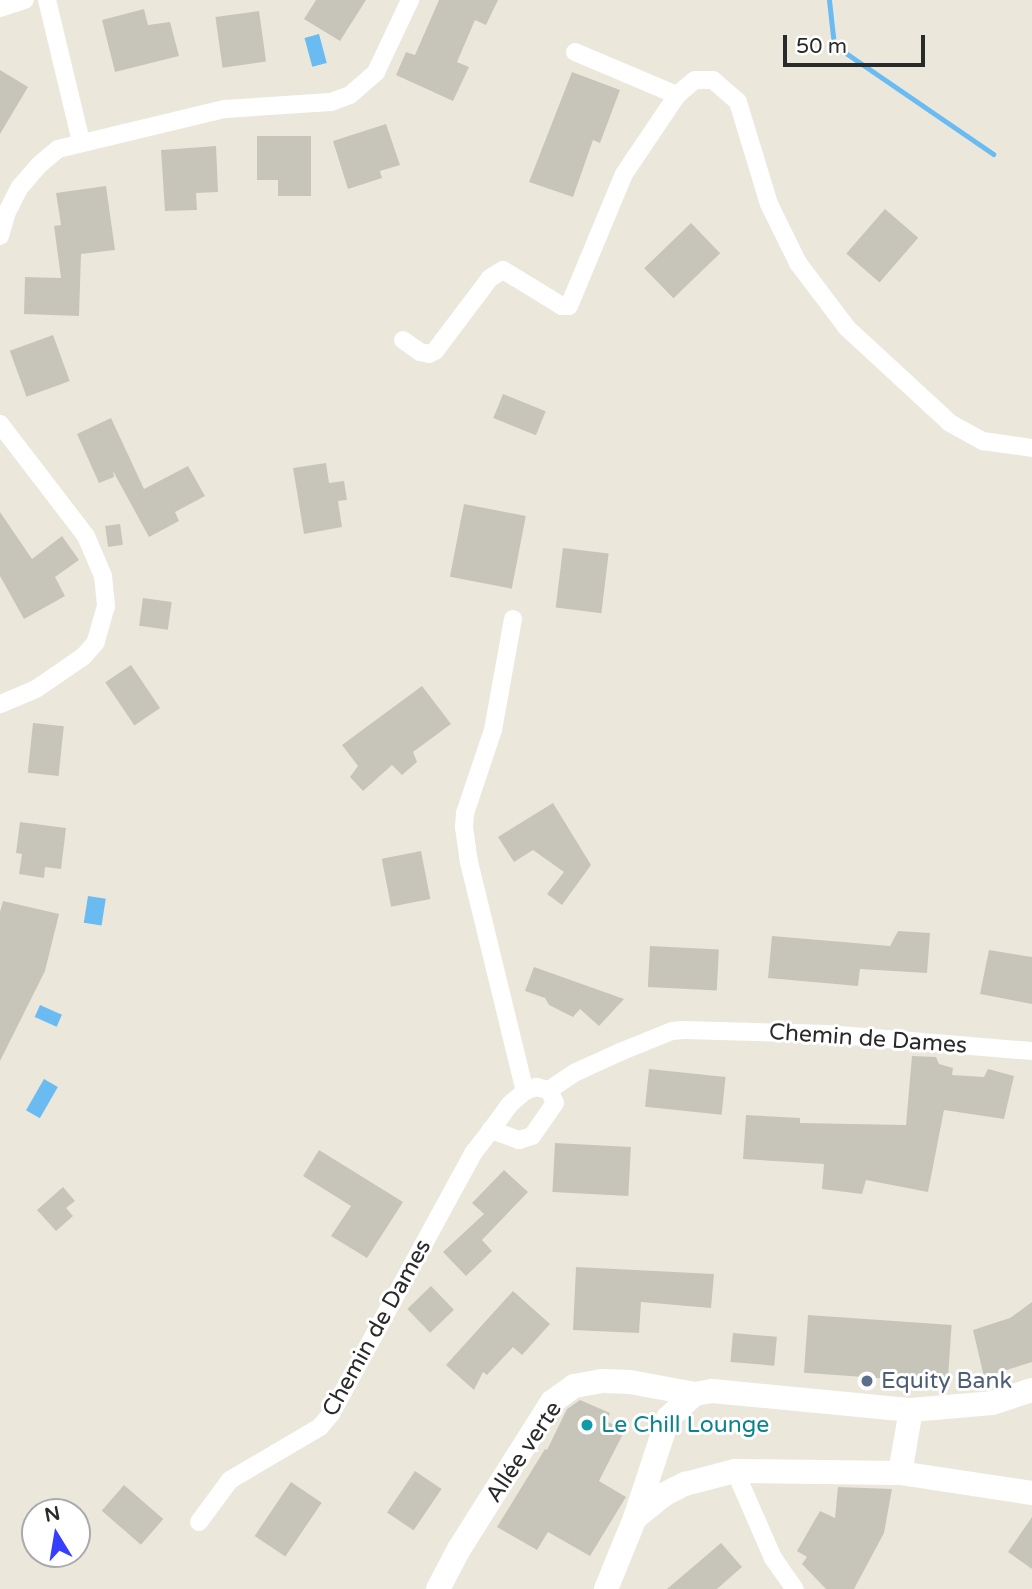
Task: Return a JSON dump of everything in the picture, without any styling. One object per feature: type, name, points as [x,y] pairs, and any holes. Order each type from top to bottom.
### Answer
[{"type":"street","points":[[0,8],[25,0]]},
{"type":"street","points":[[47,0],[80,142]]},
{"type":"street","points":[[0,236],[7,212],[20,187],[39,165],[58,149],[225,108],[331,102],[350,95],[376,72],[409,1]]},
{"type":"street","points":[[575,52],[677,95]]},
{"type":"street","points":[[403,340],[420,352],[429,355],[435,351],[490,278],[503,270],[562,306],[569,306],[617,186],[677,95],[695,80],[713,80],[738,102],[769,204],[798,263],[832,310],[861,343],[950,423],[983,441],[1032,448]]},
{"type":"street","points":[[0,424],[86,536],[103,576],[106,606],[96,642],[84,656],[36,689],[0,704]]},
{"type":"street","points":[[491,1130],[519,1140],[527,1140],[555,1103],[549,1090],[536,1087],[525,1091],[464,827],[493,730],[513,619]]},
{"type":"street","name":"Chemin de Dames","points":[[549,1090],[574,1073],[620,1052],[672,1031],[684,1030],[828,1034],[1032,1051]]},
{"type":"street","name":"Chemin de Dames","points":[[199,1522],[230,1480],[320,1427],[331,1415],[474,1152],[509,1105],[525,1091]]},
{"type":"street","name":"Allée verte","points":[[438,1589],[458,1549],[552,1402],[574,1386],[602,1381],[630,1382],[695,1394],[712,1391],[911,1410],[992,1403],[1032,1390]]},
{"type":"street","points":[[606,1589],[635,1518],[668,1418],[695,1394]]},
{"type":"street","points":[[900,1474],[911,1410]]},
{"type":"street","points":[[635,1518],[663,1495],[685,1484],[735,1471],[900,1474],[1032,1493]]},
{"type":"street","points":[[735,1471],[773,1558],[795,1589]]},
{"type":"water","points":[[319,34],[327,63],[312,67],[305,38]]},
{"type":"water","points":[[88,896],[106,899],[102,925],[84,923]]},
{"type":"water","points":[[40,1005],[62,1015],[57,1027],[35,1017]]},
{"type":"water","points":[[44,1079],[58,1087],[40,1118],[26,1110]]},
{"type":"building","points":[[316,0],[366,0],[340,41],[304,19]]},
{"type":"building","points":[[439,0],[498,0],[486,25],[475,20],[457,62],[469,67],[453,101],[396,75],[406,52],[415,55]]},
{"type":"building","points":[[144,9],[148,25],[170,22],[179,56],[115,72],[102,20]]},
{"type":"building","points":[[259,11],[266,62],[223,68],[215,17]]},
{"type":"building","points":[[0,70],[28,87],[0,134]]},
{"type":"building","points":[[572,72],[620,90],[600,143],[593,140],[573,197],[529,182]]},
{"type":"building","points":[[386,124],[400,165],[380,171],[382,178],[348,189],[333,141]]},
{"type":"building","points":[[257,136],[311,136],[311,196],[278,196],[278,180],[257,180]]},
{"type":"building","points":[[216,146],[218,192],[196,193],[197,210],[165,211],[161,150]]},
{"type":"building","points":[[106,186],[115,250],[81,254],[79,316],[24,314],[25,277],[61,278],[54,226],[61,225],[56,193]]},
{"type":"building","points":[[885,209],[918,238],[879,282],[846,254]]},
{"type":"building","points":[[691,223],[720,253],[673,298],[644,268]]},
{"type":"building","points":[[53,335],[70,381],[27,397],[10,351]]},
{"type":"building","points":[[503,394],[546,411],[536,435],[493,418]]},
{"type":"building","points":[[111,418],[144,489],[188,466],[205,496],[175,512],[179,521],[149,537],[113,471],[114,477],[99,483],[77,434]]},
{"type":"building","points":[[326,463],[329,483],[344,481],[347,500],[338,501],[342,527],[304,534],[293,468]]},
{"type":"building","points":[[464,504],[526,516],[512,589],[450,577]]},
{"type":"building","points":[[0,512],[32,559],[62,536],[79,560],[55,577],[65,596],[24,619],[0,576]]},
{"type":"building","points":[[120,524],[123,545],[108,547],[105,526]]},
{"type":"building","points":[[563,548],[609,554],[601,613],[556,608]]},
{"type":"building","points":[[143,598],[172,602],[168,630],[139,626]]},
{"type":"building","points":[[131,665],[160,708],[134,725],[105,682]]},
{"type":"building","points":[[422,686],[451,724],[413,752],[417,762],[402,775],[392,765],[363,791],[350,777],[358,766],[342,745]]},
{"type":"building","points":[[33,723],[64,726],[59,776],[28,773]]},
{"type":"building","points":[[553,803],[591,865],[562,905],[547,894],[564,872],[533,850],[514,862],[498,837]]},
{"type":"building","points":[[20,822],[66,828],[61,869],[45,867],[44,878],[19,874],[22,854],[16,853]]},
{"type":"building","points":[[421,851],[430,899],[391,907],[382,859]]},
{"type":"building","points":[[3,901],[59,914],[45,971],[0,1061],[0,912]]},
{"type":"building","points":[[898,931],[930,933],[927,973],[860,969],[858,986],[768,978],[772,936],[890,946]]},
{"type":"building","points":[[650,946],[719,950],[717,991],[648,987]]},
{"type":"building","points":[[989,950],[1032,957],[1032,1004],[980,994]]},
{"type":"building","points":[[534,967],[624,999],[599,1026],[580,1009],[573,1017],[549,1005],[545,998],[525,991]]},
{"type":"building","points":[[912,1056],[936,1057],[939,1064],[953,1068],[952,1075],[984,1077],[988,1069],[1014,1076],[1004,1119],[944,1110],[928,1192],[866,1180],[862,1194],[822,1189],[824,1164],[743,1159],[746,1115],[800,1118],[800,1123],[906,1125]]},
{"type":"building","points":[[649,1069],[726,1077],[722,1115],[645,1107]]},
{"type":"building","points":[[555,1143],[631,1147],[628,1196],[552,1192]]},
{"type":"building","points":[[319,1150],[403,1202],[367,1258],[331,1236],[351,1206],[303,1176]]},
{"type":"building","points":[[504,1170],[528,1192],[482,1240],[492,1251],[466,1276],[443,1252],[484,1214],[472,1203]]},
{"type":"building","points":[[63,1187],[75,1201],[66,1208],[73,1216],[56,1231],[37,1210]]},
{"type":"building","points":[[576,1267],[714,1274],[711,1308],[641,1302],[639,1333],[573,1330]]},
{"type":"building","points":[[431,1286],[454,1310],[430,1333],[407,1309]]},
{"type":"building","points":[[513,1291],[550,1324],[522,1355],[513,1347],[487,1375],[483,1372],[474,1390],[446,1365]]},
{"type":"building","points":[[1032,1302],[1032,1362],[984,1377],[973,1330],[1010,1318]]},
{"type":"building","points":[[808,1315],[952,1325],[948,1383],[804,1373]]},
{"type":"building","points":[[733,1333],[777,1337],[774,1366],[730,1362]]},
{"type":"building","points":[[580,1400],[610,1413],[606,1421],[625,1430],[599,1481],[626,1497],[590,1556],[548,1532],[537,1550],[497,1527],[545,1449],[547,1450],[567,1409]]},
{"type":"building","points":[[415,1471],[442,1489],[414,1530],[387,1512]]},
{"type":"building","points":[[291,1482],[322,1503],[285,1557],[255,1536]]},
{"type":"building","points":[[124,1485],[163,1519],[141,1545],[102,1511]]},
{"type":"building","points":[[838,1487],[892,1489],[884,1533],[854,1589],[826,1589],[802,1564],[807,1557],[797,1551],[820,1511],[835,1518]]},
{"type":"building","points":[[1032,1517],[1032,1569],[1008,1552]]},
{"type":"building","points":[[721,1543],[742,1567],[717,1589],[667,1589]]},
{"type":"waterway","points":[[829,0],[834,45],[993,154]]},
{"type":"place","name":"Equity Bank","points":[[867,1381]]},
{"type":"place","name":"Le Chill Lounge","points":[[587,1425]]}]
